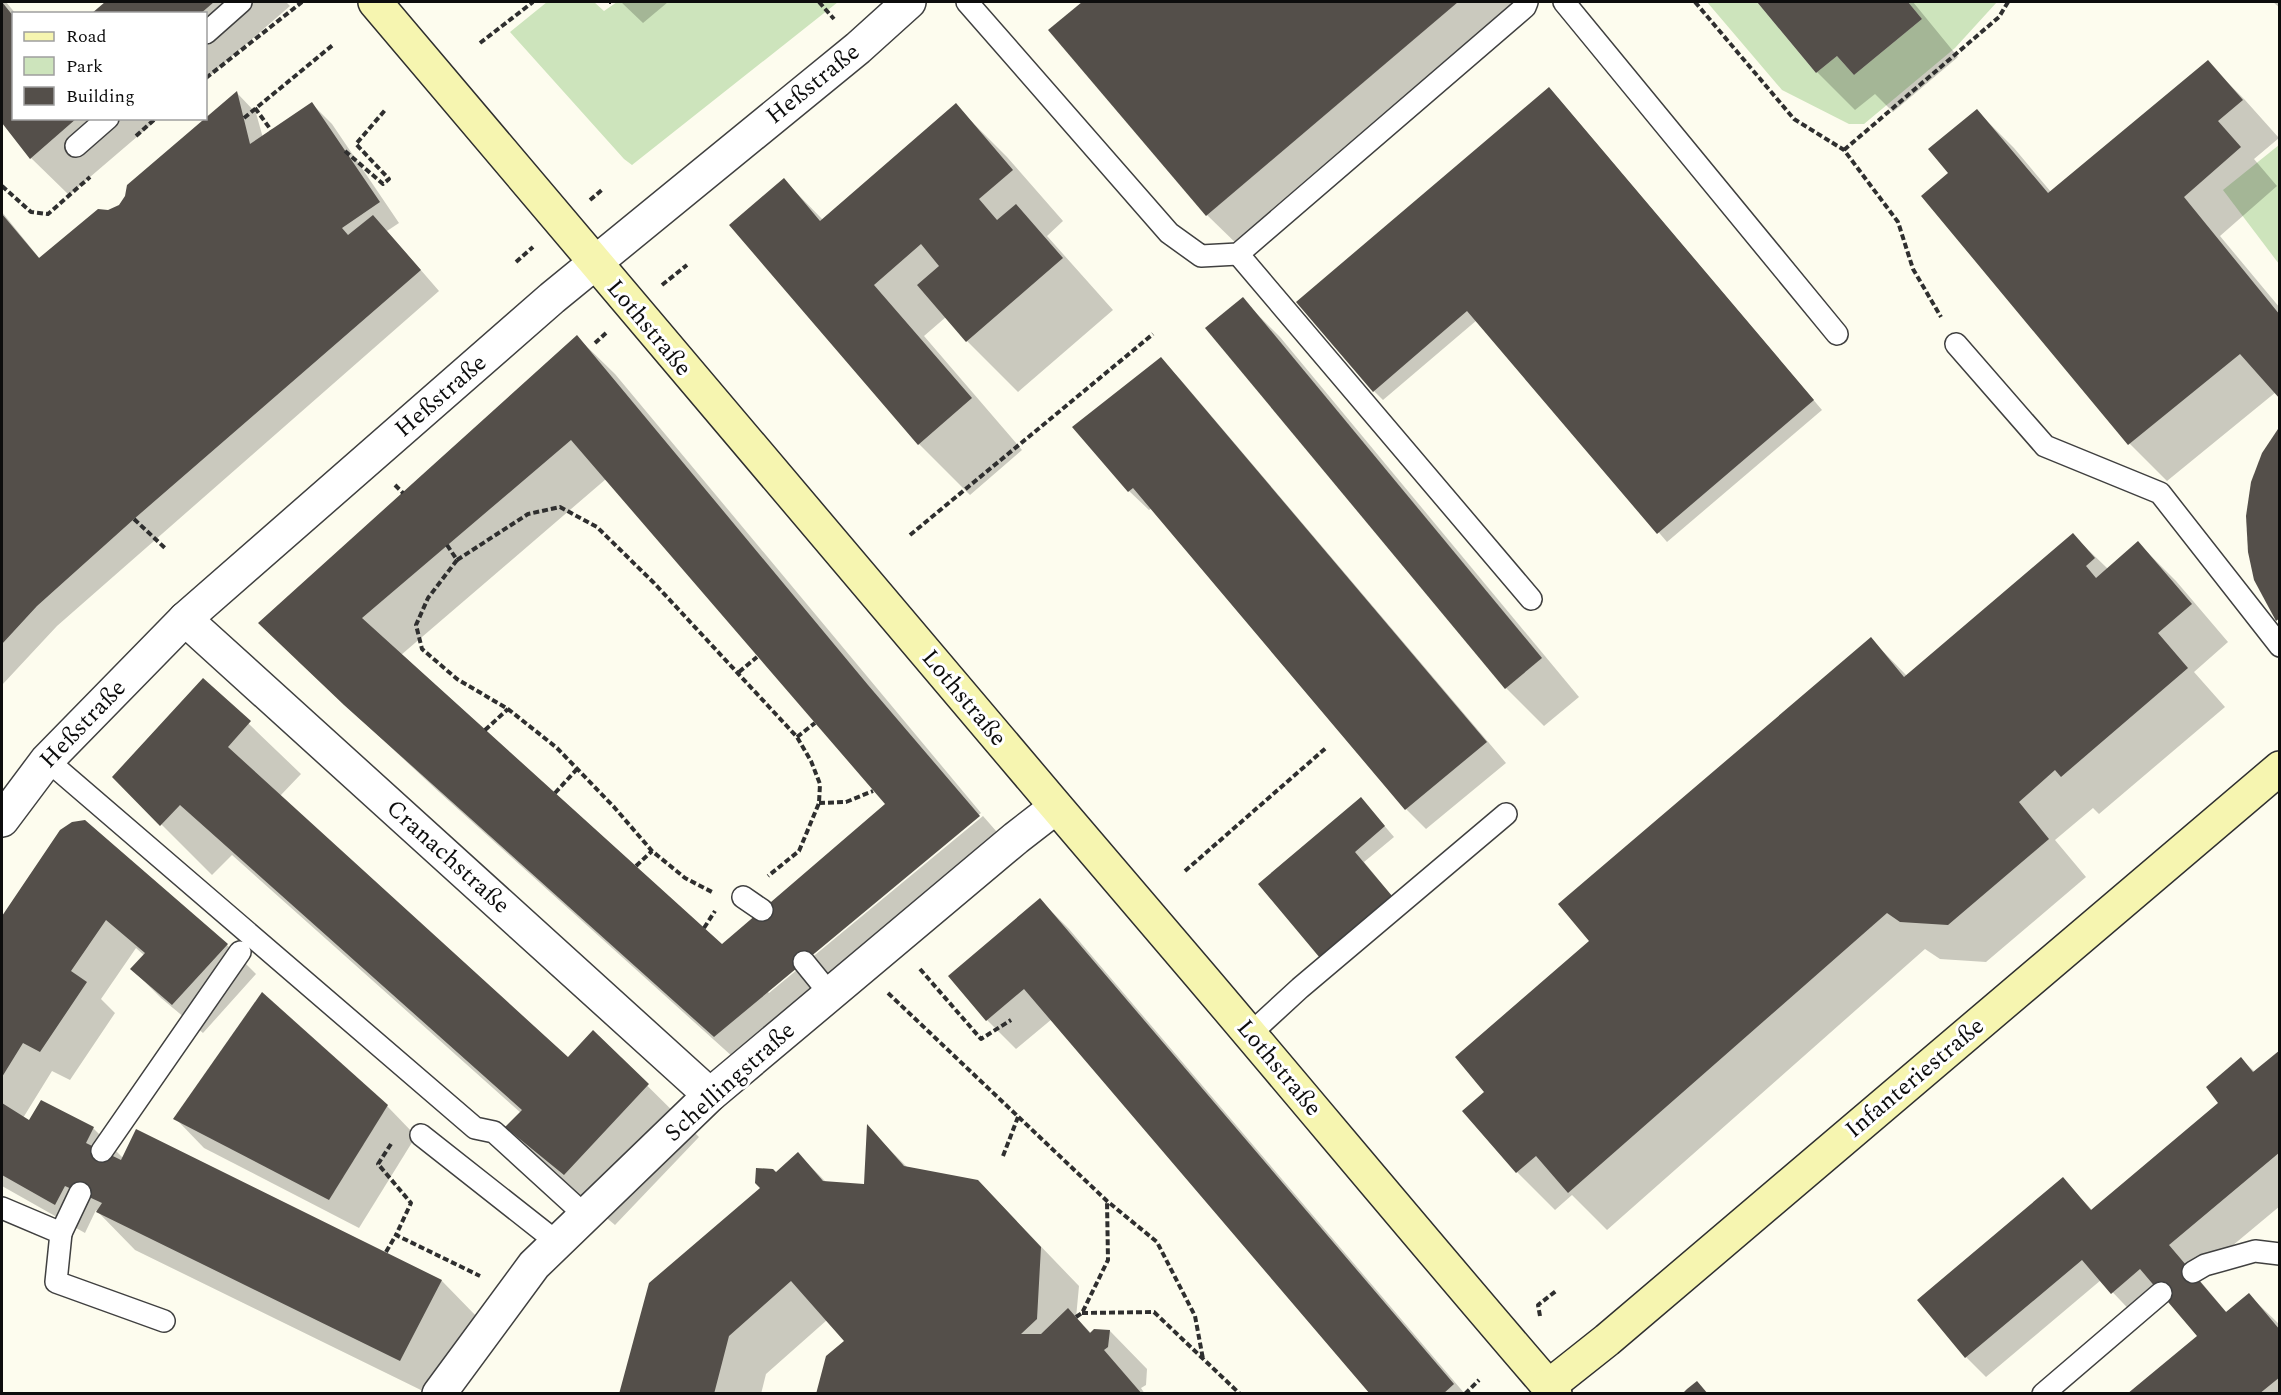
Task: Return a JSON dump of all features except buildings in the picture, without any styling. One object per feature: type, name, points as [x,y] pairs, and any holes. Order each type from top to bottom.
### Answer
[{"type":"street","name":"Lothstraße","points":[[375,2],[1250,1034],[1548,1391]]},
{"type":"street","name":"Heßstraße","points":[[2,820],[47,760],[185,619],[552,298],[858,48],[909,2]]},
{"type":"street","name":"Cranachstraße","points":[[185,619],[711,1095]]},
{"type":"street","name":"Infanteriestraße","points":[[1548,1391],[2280,768]]},
{"type":"street","name":"Schellingstraße","points":[[439,1394],[534,1265],[711,1095],[1056,807]]},
{"type":"lane","points":[[207,32],[241,2]]},
{"type":"lane","points":[[967,2],[1169,233],[1201,256],[1238,254],[1525,7],[1527,2]]},
{"type":"lane","points":[[1564,2],[1837,334]]},
{"type":"lane","points":[[76,146],[106,120]]},
{"type":"lane","points":[[1238,254],[1531,599]]},
{"type":"lane","points":[[1956,344],[2045,446],[2160,493],[2280,646]]},
{"type":"lane","points":[[47,760],[476,1128],[494,1132],[586,1216]]},
{"type":"lane","points":[[1250,1034],[1300,988],[1506,814]]},
{"type":"lane","points":[[743,897],[762,910]]},
{"type":"lane","points":[[102,1151],[240,952]]},
{"type":"lane","points":[[804,962],[830,994]]},
{"type":"lane","points":[[421,1135],[558,1243]]},
{"type":"lane","points":[[80,1193],[61,1233],[56,1282],[164,1321]]},
{"type":"lane","points":[[2,1208],[61,1233]]},
{"type":"lane","points":[[2193,1272],[2205,1265],[2255,1251],[2280,1254]]},
{"type":"lane","points":[[2043,1394],[2161,1293]]},
{"type":"path","points":[[207,77],[302,2]]},
{"type":"path","points":[[480,43],[533,2]]},
{"type":"path","points":[[1695,2],[1794,119],[1844,150],[1898,222],[1913,269],[1956,344]]},
{"type":"path","points":[[1844,150],[1999,17],[2008,2]]},
{"type":"path","points":[[244,118],[334,45]]},
{"type":"path","points":[[255,108],[271,130]]},
{"type":"path","points":[[345,151],[383,184],[389,179],[356,144],[386,109]]},
{"type":"path","points":[[909,535],[1153,333]]},
{"type":"path","points":[[560,507],[597,528],[654,583],[739,672],[797,737],[811,761],[820,784],[819,803],[799,851],[743,897],[723,897],[685,878],[652,850],[557,748],[508,709],[457,679],[422,649],[416,625],[428,598],[457,560],[528,514],[560,507]]},
{"type":"path","points":[[134,519],[166,549]]},
{"type":"path","points":[[447,545],[457,560]]},
{"type":"path","points":[[739,672],[757,657]]},
{"type":"path","points":[[485,730],[508,709]]},
{"type":"path","points":[[797,737],[815,723]]},
{"type":"path","points":[[1185,871],[1327,747]]},
{"type":"path","points":[[555,793],[577,769]]},
{"type":"path","points":[[819,803],[846,802],[873,791]]},
{"type":"path","points":[[636,866],[652,850]]},
{"type":"path","points":[[895,940],[981,1039],[1011,1020]]},
{"type":"path","points":[[861,968],[1107,1201],[1157,1242],[1195,1316],[1203,1359]]},
{"type":"path","points":[[1003,1156],[1018,1117]]},
{"type":"path","points":[[1076,1317],[1082,1313],[1108,1260],[1107,1201]]},
{"type":"path","points":[[386,1252],[396,1235],[475,1273],[511,1296]]},
{"type":"path","points":[[1538,1305],[1556,1291]]},
{"type":"path","points":[[1082,1313],[1154,1312],[1240,1394]]},
{"type":"path","points":[[1465,1394],[1479,1380]]},
{"type":"green space","points":[[547,2],[594,2],[604,11],[617,2],[838,2],[632,165],[624,159],[510,32]]},
{"type":"green space","points":[[1707,2],[1757,2],[1816,73],[1837,56],[1854,75],[1922,19],[1908,2],[1997,2],[1955,48],[1864,124],[1849,124],[1782,90]]},
{"type":"green space","points":[[2279,145],[2279,264],[2223,190]]}]
